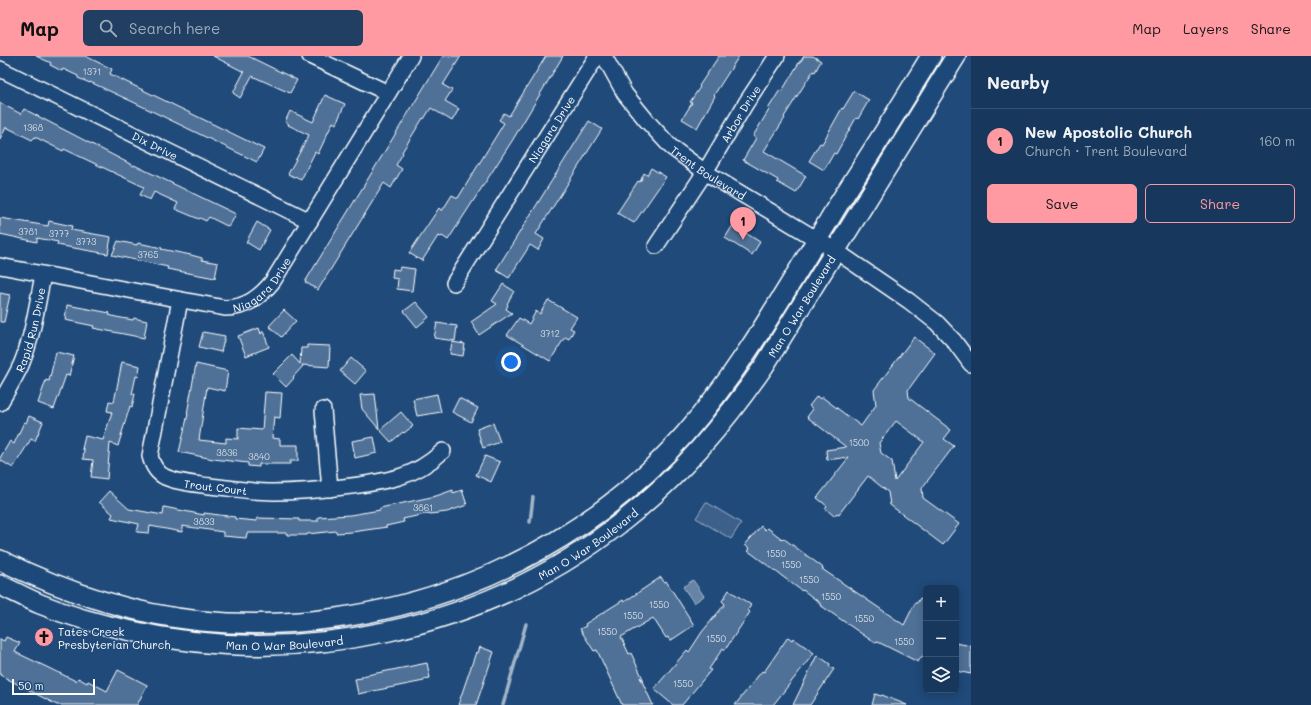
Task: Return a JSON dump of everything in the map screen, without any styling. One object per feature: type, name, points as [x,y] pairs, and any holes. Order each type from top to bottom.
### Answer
[{"type":"main road","name":"Man O War Boulevard","points":[[0,560],[25,572],[82,594],[104,602],[140,611],[199,621],[291,622],[365,614],[445,593],[482,579],[543,549],[570,532],[620,495],[666,455],[706,409],[731,376],[775,308],[931,56]]},
{"type":"main road","name":"Man O War Boulevard","points":[[0,585],[42,604],[80,617],[128,630],[190,641],[218,644],[288,645],[363,636],[415,625],[452,614],[496,596],[548,570],[604,535],[641,506],[693,457],[712,436],[764,366],[956,56]]},
{"type":"street","points":[[310,56],[388,93]]},
{"type":"street","name":"Niagara Drive","points":[[0,266],[225,308],[239,307],[249,303],[259,297],[273,281],[411,56]]},
{"type":"street","name":"Niagara Drive","points":[[454,283],[597,56]]},
{"type":"street","name":"Trent Boulevard","points":[[604,56],[625,94],[671,147],[705,172],[836,251],[909,301],[937,323],[954,341],[971,364]]},
{"type":"street","name":"Arbor Drive","points":[[656,246],[705,172],[777,56]]},
{"type":"street","name":"Dix Drive","points":[[0,69],[310,221]]},
{"type":"street","name":"Rapid Run Drive","points":[[0,403],[21,365],[34,322],[43,275]]},
{"type":"street","name":"Trout Court","points":[[180,300],[150,456],[156,470],[165,477],[239,490],[272,492],[330,489],[361,485],[399,477],[419,469],[443,451]]},
{"type":"street","points":[[322,410],[330,489]]},
{"type":"shaded area","points":[[706,502],[741,523],[731,539],[696,518]]},
{"type":"shaded area","points":[[693,580],[704,596],[694,603],[683,587]]},
{"type":"building","points":[[36,56],[85,56],[112,69],[110,74],[264,149],[257,162],[131,101],[78,78],[78,76],[63,69],[62,71],[50,65],[51,63]]},
{"type":"building","points":[[213,56],[248,56],[297,80],[290,93],[252,76],[240,98],[233,93],[244,72]]},
{"type":"building","points":[[443,56],[461,56],[443,85],[452,90],[445,101],[459,109],[452,121],[431,108],[424,119],[423,118],[402,152],[403,153],[396,165],[402,169],[391,188],[384,183],[318,290],[305,282]]},
{"type":"building","points":[[546,56],[563,56],[512,141],[448,240],[442,236],[438,236],[422,261],[409,253],[439,208],[442,211],[452,195],[458,198],[504,123],[499,120],[504,113],[509,116]]},
{"type":"building","points":[[719,56],[739,56],[714,95],[715,96],[697,128],[682,119],[692,103],[690,102],[700,87],[699,86]]},
{"type":"building","points":[[804,56],[813,56],[821,61],[815,72],[813,71],[764,151],[806,176],[796,193],[777,182],[778,180],[743,160],[756,138],[753,136],[769,110],[768,109],[780,90],[782,91]]},
{"type":"building","points":[[854,91],[869,100],[858,119],[856,118],[836,154],[834,153],[824,170],[809,161],[820,143],[822,144],[842,108],[843,109]]},
{"type":"building","points":[[325,95],[345,104],[336,124],[333,122],[318,154],[315,152],[301,180],[288,174],[309,135],[288,125],[289,124],[285,122],[290,111],[313,122]]},
{"type":"building","points":[[0,103],[21,114],[24,109],[134,166],[236,214],[229,227],[209,217],[206,221],[200,218],[199,219],[175,209],[178,203],[154,192],[150,200],[140,195],[144,187],[35,137],[32,140],[6,127],[0,140]]},
{"type":"building","points":[[589,121],[602,129],[536,234],[544,239],[538,250],[530,245],[509,278],[496,270]]},
{"type":"building","points":[[651,168],[666,177],[634,223],[617,213],[638,181],[640,182],[644,173],[647,175]]},
{"type":"building","points":[[0,218],[48,226],[49,221],[72,226],[71,230],[111,237],[108,254],[57,245],[58,242],[37,238],[37,242],[0,234]]},
{"type":"building","points":[[257,222],[270,230],[259,250],[246,242]]},
{"type":"building","points":[[733,225],[760,242],[752,255],[725,238]]},
{"type":"building","points":[[118,241],[162,248],[161,249],[191,255],[202,258],[202,260],[218,263],[215,278],[167,269],[168,267],[112,255]]},
{"type":"building","points":[[400,267],[415,269],[412,291],[397,289],[398,279],[392,278],[393,269],[399,270]]},
{"type":"building","points":[[503,284],[514,291],[506,309],[512,313],[479,335],[471,322],[497,304],[492,301]]},
{"type":"building","points":[[0,293],[10,295],[4,322],[0,322]]},
{"type":"building","points":[[548,300],[577,317],[570,328],[574,330],[569,339],[565,337],[550,361],[507,335],[519,318],[529,324],[536,311],[540,314]]},
{"type":"building","points":[[416,302],[429,317],[417,327],[404,311]]},
{"type":"building","points":[[67,305],[110,313],[109,315],[116,317],[133,320],[134,318],[147,321],[144,338],[93,328],[94,326],[65,320]]},
{"type":"building","points":[[284,310],[296,321],[281,337],[269,326]]},
{"type":"building","points":[[437,323],[457,326],[455,341],[434,338]]},
{"type":"building","points":[[259,328],[261,334],[263,331],[269,347],[246,356],[238,336]]},
{"type":"building","points":[[203,332],[225,336],[221,352],[199,347]]},
{"type":"building","points":[[914,337],[935,353],[908,390],[909,398],[951,430],[944,439],[954,446],[922,488],[923,498],[959,524],[943,545],[890,505],[888,492],[868,476],[839,514],[837,513],[834,516],[825,508],[827,506],[817,498],[849,457],[827,460],[826,450],[846,447],[807,417],[813,409],[809,406],[817,396],[820,399],[822,397],[861,426],[876,405],[874,390]],"holes":[[[896,421],[924,442],[895,481],[892,461],[881,453],[879,443]]]},
{"type":"building","points":[[452,342],[465,344],[463,356],[450,354]]},
{"type":"building","points":[[307,345],[330,346],[329,367],[302,365],[303,366],[286,387],[273,374],[292,355],[300,364],[301,348],[307,348]]},
{"type":"building","points":[[56,352],[74,356],[69,376],[66,375],[54,409],[38,403],[46,380],[49,381]]},
{"type":"building","points":[[351,358],[366,371],[355,384],[340,371]]},
{"type":"building","points":[[122,362],[140,366],[132,394],[135,394],[132,407],[130,406],[118,446],[110,443],[107,479],[91,477],[93,460],[83,459],[84,449],[82,449],[85,436],[103,440],[112,412],[107,411],[109,401],[114,402]]},
{"type":"building","points":[[196,364],[228,371],[225,391],[207,387],[199,440],[226,443],[226,438],[238,439],[238,428],[262,430],[265,392],[282,393],[280,418],[274,417],[272,438],[280,439],[280,445],[298,445],[298,461],[290,461],[290,464],[259,464],[259,467],[248,466],[248,463],[213,459],[179,452],[188,414]]},
{"type":"building","points":[[375,394],[379,429],[362,409],[360,395]]},
{"type":"building","points":[[437,394],[441,412],[417,416],[413,399]]},
{"type":"building","points":[[459,398],[478,408],[471,422],[452,412]]},
{"type":"building","points":[[401,412],[413,426],[391,442],[380,430]]},
{"type":"building","points":[[29,416],[43,422],[35,441],[31,439],[13,468],[0,460],[0,458],[10,441],[14,444],[24,422],[26,423]]},
{"type":"building","points":[[493,423],[500,442],[483,448],[477,429]]},
{"type":"building","points":[[374,437],[377,453],[355,458],[352,441]]},
{"type":"building","points":[[485,456],[500,462],[491,482],[476,475]]},
{"type":"building","points":[[453,490],[453,493],[462,490],[467,505],[447,512],[430,513],[403,519],[404,522],[386,526],[387,527],[352,532],[336,533],[336,531],[307,535],[287,535],[287,533],[247,533],[246,538],[223,536],[223,532],[182,526],[182,532],[150,526],[149,533],[137,532],[139,524],[111,518],[113,514],[99,502],[109,491],[129,509],[163,515],[164,507],[204,515],[204,513],[235,517],[235,519],[257,521],[257,518],[318,521],[318,517],[350,515],[380,510],[380,508],[436,496]]},
{"type":"building","points":[[761,526],[765,530],[767,528],[769,529],[821,566],[823,568],[822,569],[904,625],[915,603],[917,603],[920,598],[923,600],[923,657],[921,657],[918,662],[878,642],[875,643],[820,605],[820,603],[803,590],[802,591],[748,551],[750,549],[745,545]]},
{"type":"building","points":[[661,577],[664,582],[666,581],[694,625],[670,641],[668,637],[666,638],[653,618],[621,637],[629,654],[631,653],[653,705],[622,705],[597,650],[594,651],[580,629],[586,626],[585,624],[623,600],[624,602]]},
{"type":"building","points":[[729,590],[751,605],[748,610],[750,612],[725,650],[723,648],[709,669],[711,670],[682,705],[673,705],[654,689],[687,650],[689,652],[702,632],[725,604],[722,601]]},
{"type":"building","points":[[6,637],[20,643],[15,652],[76,681],[78,678],[87,683],[88,681],[107,691],[118,670],[147,685],[137,705],[57,705],[0,675],[0,639],[4,641]]},
{"type":"building","points":[[788,637],[792,640],[793,638],[814,653],[773,705],[735,705],[762,671],[764,672]]},
{"type":"building","points":[[959,644],[971,646],[971,674],[959,672]]},
{"type":"building","points":[[480,647],[494,652],[476,705],[458,705],[476,652],[478,653]]},
{"type":"building","points":[[817,655],[830,664],[829,666],[834,669],[810,705],[793,705]]},
{"type":"building","points":[[427,663],[430,678],[424,679],[424,681],[358,694],[355,679],[362,678],[362,676]]},
{"type":"building","points":[[875,694],[882,695],[907,705],[872,705]]},
{"type":"waterway","points":[[530,522],[533,497]]},
{"type":"waterway","points":[[503,705],[526,624]]},
{"type":"place","name":"New Apostolic Church","points":[[743,240]]},
{"type":"place","name":"Tates Creek Presbyterian Church","points":[[44,637]]}]
